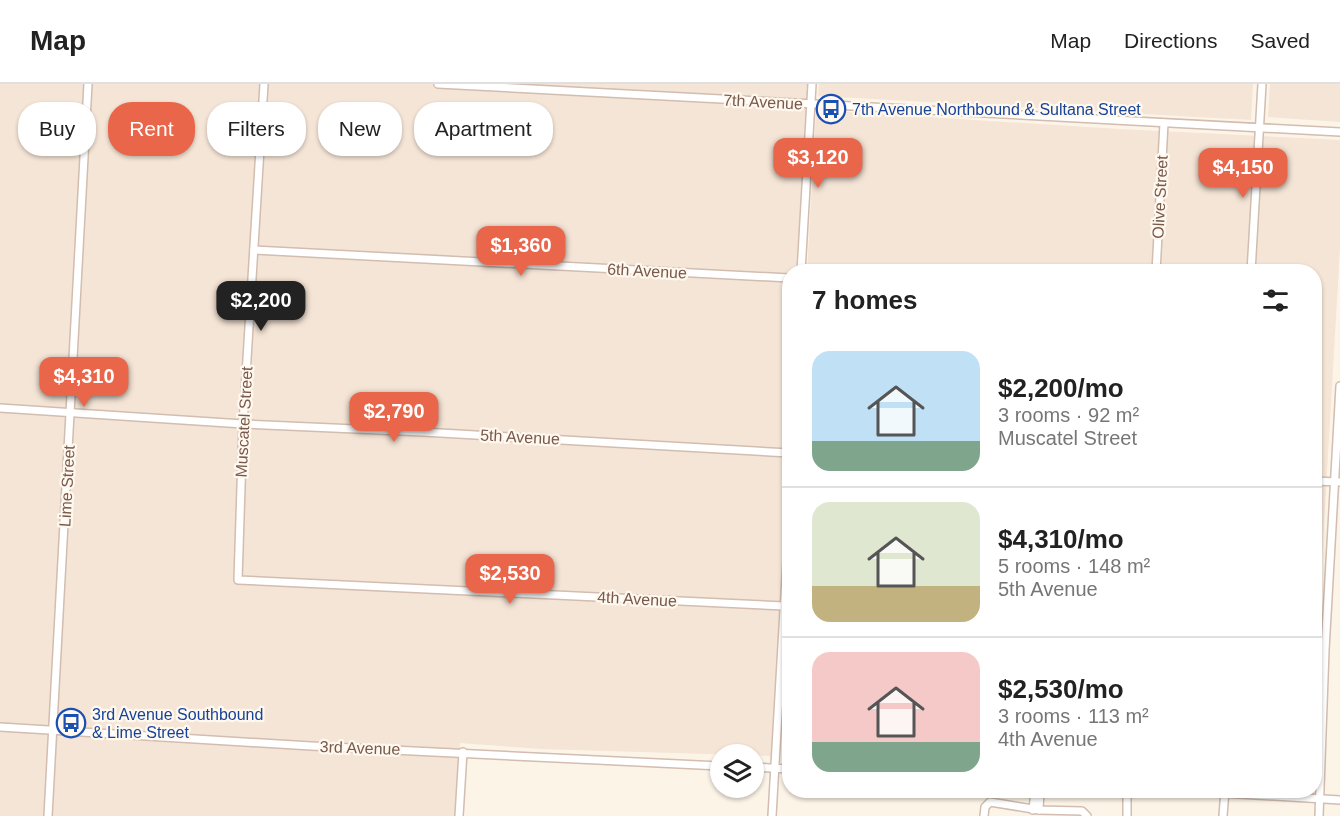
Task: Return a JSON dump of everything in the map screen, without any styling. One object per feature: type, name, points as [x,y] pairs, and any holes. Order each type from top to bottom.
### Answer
[{"type":"street","name":"Lime Street","points":[[48,816],[88,84]]},
{"type":"street","name":"Muscatel Street","points":[[238,580],[243,424],[264,84]]},
{"type":"street","name":"7th Avenue","points":[[438,84],[1340,132]]},
{"type":"street","points":[[801,264],[812,84]]},
{"type":"street","points":[[1252,264],[1262,84]]},
{"type":"street","name":"Olive Street","points":[[1156,264],[1164,123]]},
{"type":"street","name":"6th Avenue","points":[[254,250],[782,278]]},
{"type":"street","points":[[1322,724],[1324,650],[1337,482],[1340,386]]},
{"type":"street","name":"5th Avenue","points":[[0,408],[243,424],[782,453]]},
{"type":"street","points":[[1322,481],[1337,482]]},
{"type":"street","name":"4th Avenue","points":[[238,580],[782,606]]},
{"type":"street","points":[[772,816],[782,642]]},
{"type":"street","name":"3rd Avenue","points":[[0,727],[311,746],[710,765]]},
{"type":"street","points":[[459,816],[463,752]]},
{"type":"street","points":[[764,768],[782,768]]},
{"type":"street","points":[[1035,798],[1036,810]]},
{"type":"street","points":[[1036,810],[1038,798]]},
{"type":"street","points":[[1126,816],[1127,798]]},
{"type":"street","points":[[1223,816],[1224,798]]},
{"type":"street","points":[[1306,798],[1340,800]]},
{"type":"street","points":[[1319,816],[1320,799]]},
{"type":"street","points":[[984,816],[985,807],[990,802],[1036,810],[1082,811],[1087,816]]},
{"type":"shaded area","points":[[0,84],[810,84],[799,264],[782,264],[782,578],[772,756],[764,756],[764,744],[710,744],[710,754],[541,749],[460,743],[457,816],[0,816]]},
{"type":"shaded area","points":[[819,84],[1253,84],[1251,120],[818,96]]},
{"type":"shaded area","points":[[1270,84],[1340,84],[1340,122],[1268,117]]},
{"type":"shaded area","points":[[816,110],[1340,140],[1340,248],[1322,559],[1322,264],[807,264]]},
{"type":"place","name":"7th Avenue Northbound & Sultana Street","points":[[831,109]]},
{"type":"place","name":"3rd Avenue Southbound & Lime Street","points":[[71,723]]}]
